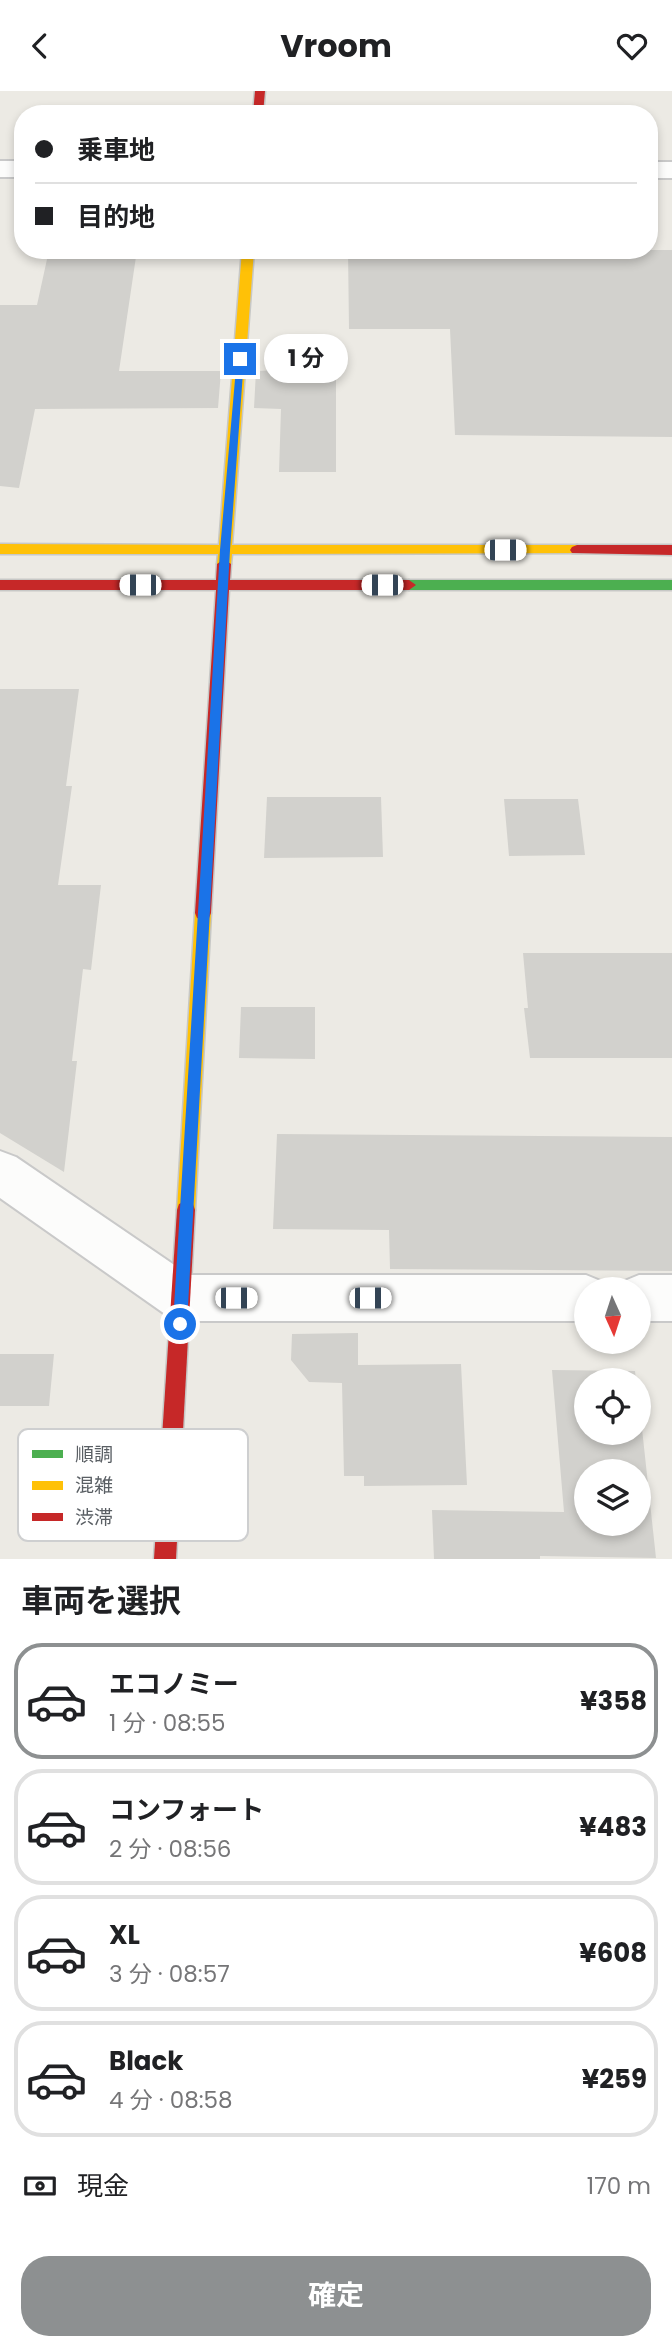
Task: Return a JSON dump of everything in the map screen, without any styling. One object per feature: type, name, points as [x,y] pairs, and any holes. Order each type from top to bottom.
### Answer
[{"type":"street","points":[[173,1429],[225,550],[247,259]]},
{"type":"street","points":[[0,549],[672,550]]},
{"type":"street","points":[[0,585],[672,585]]},
{"type":"street","points":[[0,1172],[181,1298],[574,1298]]},
{"type":"street","points":[[651,1298],[672,1298]]},
{"type":"street","points":[[165,1559],[166,1541]]},
{"type":"building","points":[[658,250],[672,250],[672,437],[455,435],[450,329],[349,329],[348,259],[658,259]]},
{"type":"building","points":[[47,259],[136,259],[119,371],[221,371],[218,408],[35,409],[19,488],[0,486],[0,305],[37,305]]},
{"type":"building","points":[[280,362],[336,363],[336,472],[279,472],[281,409],[254,408],[256,371],[280,370]]},
{"type":"building","points":[[0,689],[79,689],[66,786],[72,786],[58,885],[101,885],[91,970],[83,969],[72,1061],[77,1061],[64,1172],[0,1133]]},
{"type":"building","points":[[267,797],[381,797],[383,857],[264,858]]},
{"type":"building","points":[[504,799],[578,799],[585,855],[509,856]]},
{"type":"building","points":[[523,953],[672,953],[672,1058],[530,1058],[524,1008],[528,1008]]},
{"type":"building","points":[[241,1007],[315,1007],[315,1059],[239,1058]]},
{"type":"building","points":[[277,1134],[672,1137],[672,1271],[390,1269],[389,1230],[273,1229]]},
{"type":"building","points":[[358,1333],[358,1365],[461,1364],[467,1485],[364,1486],[364,1476],[344,1476],[342,1383],[309,1382],[291,1360],[292,1334]]},
{"type":"building","points":[[0,1354],[54,1354],[49,1406],[0,1406]]},
{"type":"building","points":[[552,1370],[574,1370],[574,1445],[644,1445],[645,1459],[574,1459],[574,1536],[651,1536],[651,1512],[656,1558],[540,1556],[540,1559],[434,1559],[432,1510],[564,1512]]},
{"type":"traffic: fast","points":[[409,585],[672,585]]},
{"type":"traffic: slow","points":[[224,564],[247,259]]},
{"type":"traffic: slow","points":[[0,549],[577,550]]},
{"type":"traffic: slow","points":[[186,1210],[203,913]]},
{"type":"traffic: jam","points":[[259,105],[260,91]]},
{"type":"traffic: jam","points":[[577,550],[672,550]]},
{"type":"traffic: jam","points":[[203,913],[224,564]]},
{"type":"traffic: jam","points":[[0,585],[409,585]]},
{"type":"traffic: jam","points":[[173,1429],[186,1210]]},
{"type":"traffic: jam","points":[[165,1559],[166,1541]]},
{"type":"route","points":[[180,1324],[225,550],[240,359]]}]
